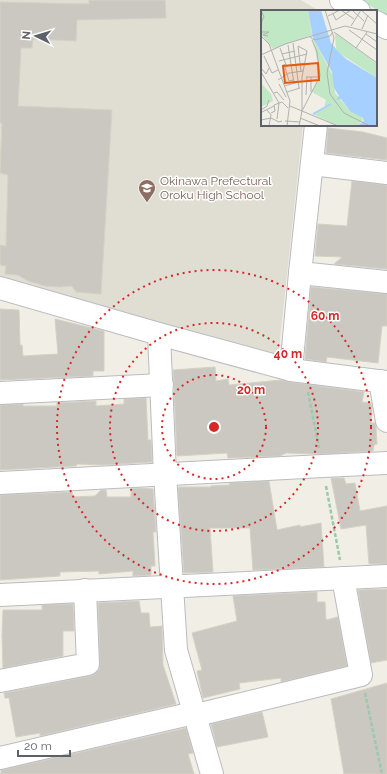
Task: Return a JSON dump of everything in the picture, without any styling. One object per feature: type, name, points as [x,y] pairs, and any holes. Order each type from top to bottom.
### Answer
[{"type":"street","points":[[331,10],[332,0]]},
{"type":"street","points":[[341,0],[357,10]]},
{"type":"street","points":[[377,23],[387,28]]},
{"type":"street","points":[[291,370],[316,126]]},
{"type":"street","points":[[312,164],[387,173]]},
{"type":"street","points":[[300,273],[387,282]]},
{"type":"street","points":[[0,288],[291,370],[384,381],[387,421]]},
{"type":"street","points":[[159,334],[165,474],[176,650],[212,774]]},
{"type":"street","points":[[0,393],[162,385]]},
{"type":"street","points":[[0,483],[387,463]]},
{"type":"street","points":[[0,595],[387,576]]},
{"type":"street","points":[[0,758],[361,675],[343,578]]},
{"type":"street","points":[[0,681],[88,664],[85,590]]},
{"type":"path","points":[[361,675],[382,774]]},
{"type":"shaded area","name":"Okinawa Prefectural Oroku High School","points":[[0,0],[301,0],[316,9],[261,10],[261,126],[303,126],[278,358],[0,280]]},
{"type":"green space","points":[[361,0],[387,0],[387,16]]},
{"type":"building","points":[[89,0],[165,0],[166,18],[77,20],[76,41],[33,39],[32,48],[21,48],[18,106],[112,110],[101,294],[76,292],[72,286],[45,286],[28,281],[18,275],[5,274],[6,266],[0,265],[0,245],[6,246],[8,175],[0,173],[2,123],[0,123],[0,2],[89,4]]},
{"type":"building","points":[[328,128],[363,132],[387,138],[387,160],[326,153]]},
{"type":"building","points":[[352,181],[387,185],[387,269],[334,264],[342,257],[315,256],[318,224],[347,226]]},
{"type":"building","points":[[311,287],[387,294],[387,326],[382,326],[378,363],[327,357],[326,362],[305,359]]},
{"type":"building","points":[[0,309],[19,310],[20,345],[22,345],[23,356],[58,354],[55,319],[104,331],[104,371],[93,371],[93,376],[0,380]]},
{"type":"building","points":[[215,367],[216,381],[228,379],[229,385],[281,380],[364,392],[362,402],[371,403],[371,423],[375,423],[377,444],[374,445],[373,451],[322,454],[286,453],[280,456],[228,458],[227,453],[177,456],[173,370]]},
{"type":"building","points":[[146,398],[148,440],[151,440],[152,462],[102,465],[77,464],[76,466],[0,470],[0,405],[23,404],[23,406],[57,406],[57,403],[96,401],[96,406],[124,404],[124,399]]},
{"type":"building","points":[[331,478],[344,478],[346,484],[355,483],[360,511],[387,506],[387,564],[369,564],[366,525],[341,529]]},
{"type":"building","points":[[269,481],[277,530],[300,525],[300,527],[321,523],[324,567],[253,570],[250,528],[210,528],[213,572],[184,573],[179,487],[211,487],[230,485],[229,483]]},
{"type":"building","points":[[131,489],[153,489],[156,532],[153,532],[155,566],[151,566],[151,575],[133,576],[133,571],[99,574],[99,571],[60,572],[60,576],[0,580],[0,495],[72,492],[73,497],[95,496],[101,490],[106,490],[107,497],[131,497]]},
{"type":"building","points":[[387,589],[387,660],[371,663],[358,590]]},
{"type":"building","points":[[317,592],[317,602],[325,602],[326,620],[338,617],[347,666],[281,682],[281,678],[239,683],[240,689],[203,698],[197,671],[202,670],[192,633],[237,621],[233,596]]},
{"type":"building","points":[[139,601],[141,613],[149,613],[150,627],[162,626],[163,665],[176,704],[40,736],[40,733],[16,737],[9,698],[5,698],[4,693],[95,674],[99,670],[100,663],[98,603]]},
{"type":"building","points":[[73,604],[74,631],[63,631],[63,656],[3,668],[3,610],[42,610],[42,605]]},
{"type":"building","points":[[387,683],[387,774],[344,774],[331,699]]},
{"type":"building","points":[[262,712],[268,737],[217,747],[211,724]]},
{"type":"building","points":[[186,728],[193,753],[188,754],[194,774],[1,774],[1,770]]},
{"type":"place","name":"Okinawa Prefectural Oroku High School","points":[[147,203]]}]
